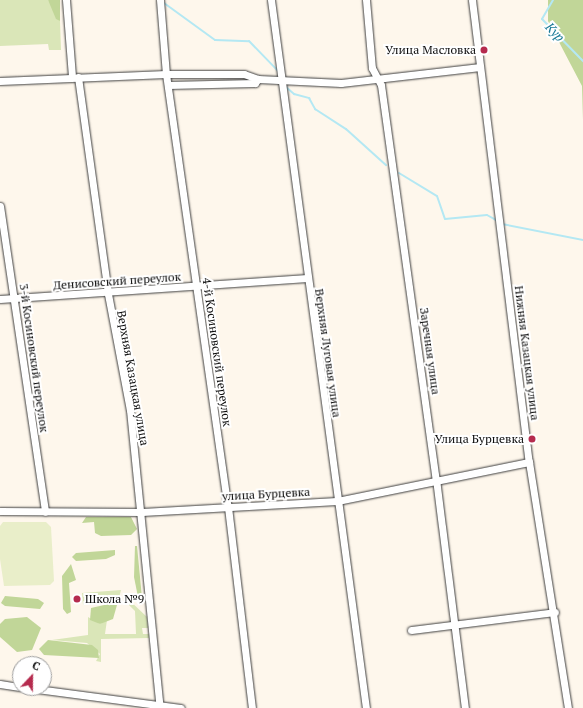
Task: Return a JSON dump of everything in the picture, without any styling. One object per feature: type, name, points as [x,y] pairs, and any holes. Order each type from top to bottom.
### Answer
[{"type":"street","name":"Верхняя Казацкая улица","points":[[66,0],[75,77],[108,294],[130,410],[142,512],[159,706]]},
{"type":"street","name":"4-й Косиновский переулок","points":[[160,0],[166,74],[228,507],[252,708]]},
{"type":"street","name":"Верхняя Луговая улица","points":[[271,0],[280,79],[366,708]]},
{"type":"street","name":"Заречная улица","points":[[366,0],[377,79],[381,85],[436,479],[465,708]]},
{"type":"street","name":"Нижняя Казацкая улица","points":[[472,0],[529,462],[555,612],[568,708]]},
{"type":"street","points":[[0,81],[166,74],[244,74],[258,79],[280,79],[326,83],[377,79],[480,67]]},
{"type":"street","points":[[168,85],[248,84],[258,79]]},
{"type":"street","name":"3-й Косиновский переулок","points":[[0,206],[15,298],[45,512]]},
{"type":"street","name":"Денисовский переулок","points":[[0,299],[108,294],[307,278]]},
{"type":"street","name":"улица Бурцевка","points":[[0,511],[142,512],[337,501],[436,479],[529,462]]},
{"type":"street","points":[[411,630],[555,612]]},
{"type":"street","points":[[0,684],[12,686]]},
{"type":"street","points":[[52,691],[181,708]]},
{"type":"green space","points":[[0,0],[48,0],[60,21],[61,50],[49,50],[48,44],[0,46]]},
{"type":"green space","points":[[48,0],[60,0],[60,21],[56,19]]},
{"type":"green space","points":[[548,0],[583,0],[583,120],[582,86],[548,21]]},
{"type":"green space","points":[[86,517],[131,517],[137,529],[131,535],[101,536],[95,533],[94,522],[82,523]]},
{"type":"green space","points":[[3,522],[46,522],[51,527],[54,581],[50,585],[4,586],[0,559],[0,526]]},
{"type":"green space","points":[[135,546],[137,546],[142,598],[138,597],[134,577]]},
{"type":"green space","points":[[115,550],[115,555],[106,559],[76,561],[72,557],[76,553]]},
{"type":"green space","points":[[71,564],[76,580],[69,583],[71,612],[67,614],[63,609],[62,576]]},
{"type":"green space","points":[[121,590],[119,598],[83,605],[82,593]]},
{"type":"green space","points":[[5,596],[38,599],[44,603],[40,609],[5,606],[1,603]]},
{"type":"green space","points":[[128,599],[147,617],[148,628],[142,628],[143,634],[149,634],[149,638],[101,639],[101,662],[96,661],[100,654],[87,643],[52,640],[88,635],[88,617],[100,624],[107,620],[105,634],[136,634],[135,611],[125,601]]},
{"type":"green space","points":[[113,603],[117,605],[113,619],[100,624],[90,620],[91,608]]},
{"type":"green space","points":[[27,617],[41,628],[32,650],[17,652],[0,637],[0,624],[5,619]]},
{"type":"green space","points":[[48,640],[92,645],[98,650],[99,658],[44,655],[39,649]]},
{"type":"waterway","name":"Кур","points":[[553,0],[542,19],[583,61]]},
{"type":"waterway","points":[[164,3],[215,40],[249,41],[279,72]]},
{"type":"waterway","points":[[286,87],[294,94],[309,98],[315,109],[346,129],[386,165]]},
{"type":"waterway","points":[[399,173],[437,196],[445,219],[487,215],[496,220]]},
{"type":"waterway","points":[[502,224],[583,240]]},
{"type":"place","name":"Улица Масловка","points":[[484,50]]},
{"type":"place","name":"Улица Бурцевка","points":[[532,439]]},
{"type":"place","name":"Школа №9","points":[[77,599]]}]
